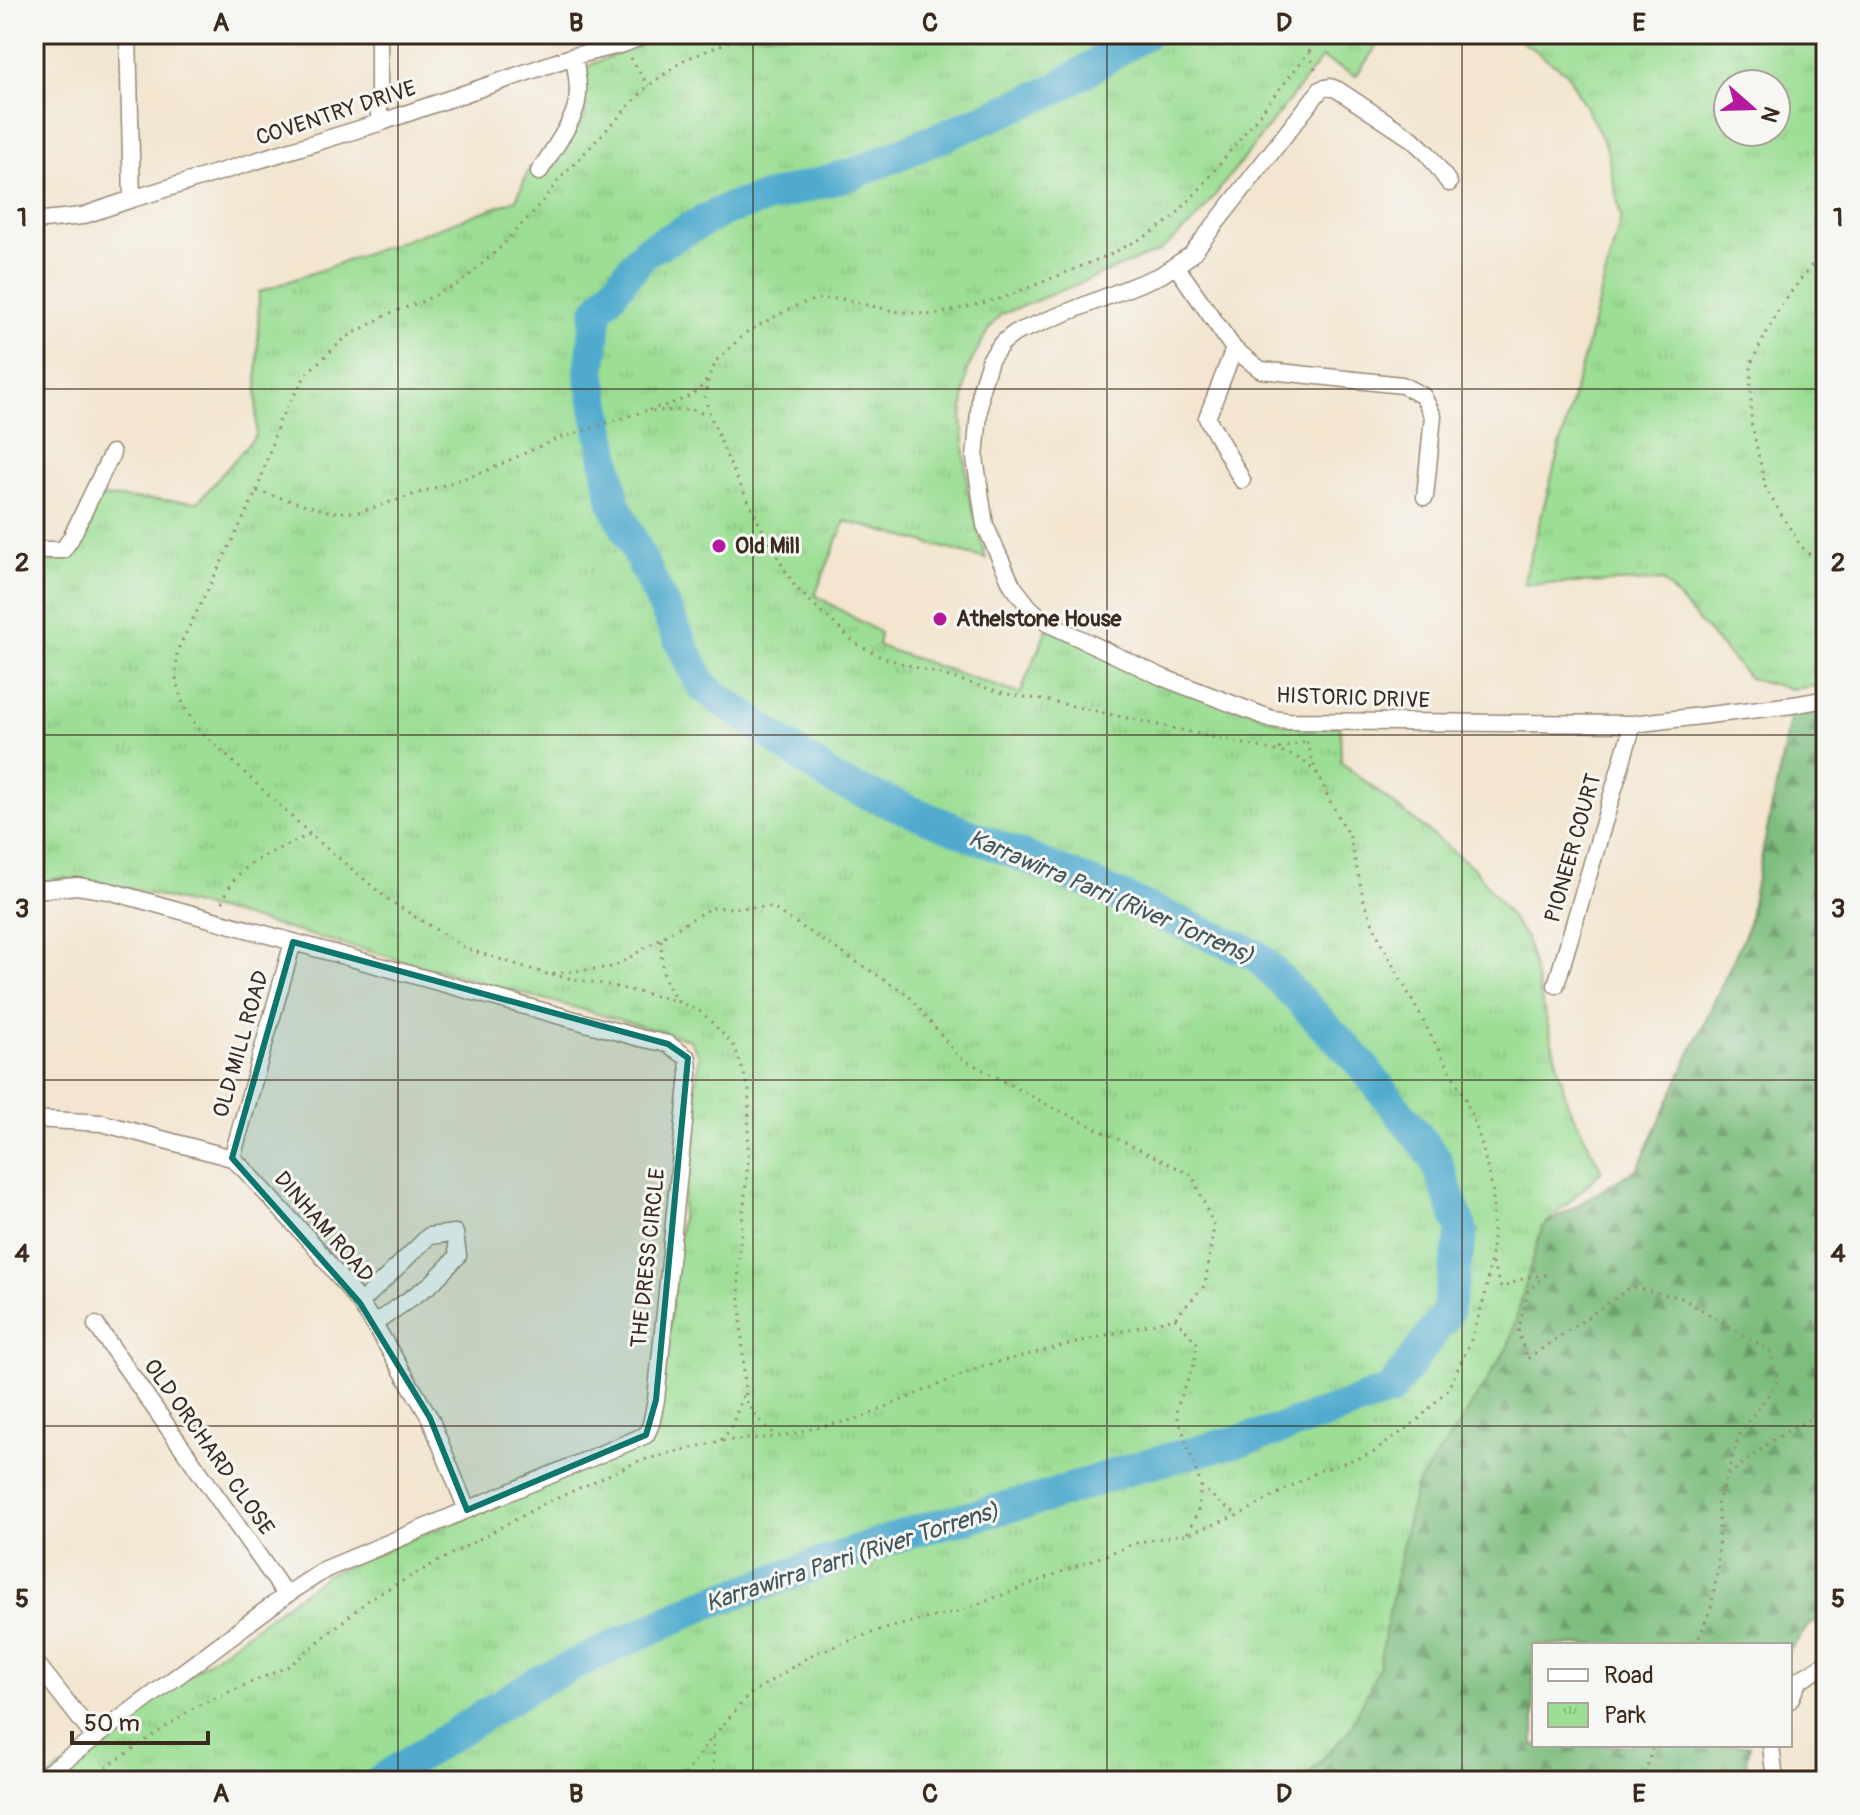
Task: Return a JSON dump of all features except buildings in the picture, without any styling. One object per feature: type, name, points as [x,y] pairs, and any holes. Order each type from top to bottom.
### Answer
[{"type":"street","points":[[128,34],[132,199]]},
{"type":"street","points":[[379,34],[379,123]]},
{"type":"street","name":"COVENTRY DRIVE","points":[[34,221],[82,216],[379,123],[623,39],[648,34]]},
{"type":"street","points":[[539,172],[573,116],[578,81],[574,56]]},
{"type":"street","points":[[1321,89],[1330,87],[1338,90],[1412,139],[1428,154],[1449,183]]},
{"type":"street","name":"HISTORIC DRIVE","points":[[1321,89],[1191,255],[1144,282],[1015,333],[1002,343],[990,360],[981,389],[975,458],[985,525],[1012,585],[1029,607],[1047,623],[1164,678],[1272,719],[1306,722],[1633,724],[1826,699]]},
{"type":"street","points":[[1176,266],[1234,349],[1261,370],[1402,385],[1423,396],[1433,416],[1425,497]]},
{"type":"street","points":[[1234,349],[1207,418],[1242,480]]},
{"type":"street","points":[[34,550],[63,550],[112,453]]},
{"type":"street","name":"PIONEER COURT","points":[[1556,985],[1633,724]]},
{"type":"street","name":"THE DRESS CIRCLE","points":[[34,890],[77,886],[109,891],[668,1044],[688,1058],[656,1400],[646,1435],[326,1569],[286,1595],[37,1781]]},
{"type":"street","name":"OLD MILL ROAD","points":[[232,1158],[293,942]]},
{"type":"street","points":[[34,1119],[102,1123],[232,1158]]},
{"type":"street","name":"DINHAM ROAD","points":[[232,1158],[312,1243],[360,1303],[430,1418],[467,1510]]},
{"type":"street","points":[[360,1303],[429,1236],[455,1233],[458,1256],[431,1284],[374,1324]]},
{"type":"street","name":"OLD ORCHARD CLOSE","points":[[96,1325],[286,1595]]},
{"type":"street","points":[[34,1660],[95,1738]]},
{"type":"street","points":[[1792,1696],[1799,1680],[1826,1664]]},
{"type":"street","points":[[1771,1747],[1775,1781]]},
{"type":"path","points":[[310,834],[199,730],[184,707],[176,681],[177,651],[257,491],[279,421],[307,373],[344,339],[388,314],[460,283],[499,249],[648,86],[684,60],[748,34]]},
{"type":"path","points":[[257,491],[331,512],[359,512],[481,473],[554,440],[691,397],[703,386],[717,360],[747,332],[793,307],[816,299],[842,299],[893,311],[934,315],[1006,297],[1109,255],[1173,218],[1309,52],[1319,34]]},
{"type":"path","points":[[623,39],[648,86]]},
{"type":"path","points":[[1309,52],[1321,89]]},
{"type":"path","points":[[1826,246],[1780,307],[1751,363],[1751,421],[1766,489],[1800,545],[1826,571]]},
{"type":"path","points":[[709,376],[705,397],[710,415],[765,535],[795,587],[855,643],[881,657],[1007,694],[1276,750],[1303,760],[1319,776]]},
{"type":"path","points":[[645,411],[692,410],[710,415]]},
{"type":"path","points":[[681,1780],[713,1736],[750,1694],[813,1654],[880,1630],[966,1609],[1139,1542],[1187,1534],[1239,1515],[1319,1471],[1373,1453],[1419,1419],[1448,1389],[1470,1343],[1485,1296],[1493,1242],[1493,1193],[1466,1100],[1380,941],[1364,901],[1350,838],[1319,776],[1306,741],[1306,722]]},
{"type":"path","points":[[1276,750],[1306,741]]},
{"type":"path","points":[[661,938],[666,985],[677,1001]]},
{"type":"path","points":[[547,974],[677,1001],[703,1013],[735,1047],[749,1089],[748,1163],[738,1266],[745,1390],[747,1404],[777,1437]]},
{"type":"path","points":[[1490,1260],[1501,1288],[1527,1277],[1545,1275],[1528,1291],[1518,1332],[1527,1359],[1631,1287],[1682,1298],[1770,1351],[1778,1381],[1740,1433],[1717,1505],[1718,1565],[1712,1605],[1697,1643]]},
{"type":"path","points":[[1175,1318],[1198,1344],[1193,1368],[1176,1412],[1201,1485],[1198,1511],[1187,1534]]},
{"type":"path","points":[[720,1441],[730,1430],[745,1390]]},
{"type":"path","points":[[1726,1477],[1789,1430],[1816,1416],[1826,1415]]},
{"type":"path","points":[[1201,1485],[1221,1504],[1239,1515]]},
{"type":"path","points":[[713,1736],[714,1781]]},
{"type":"path","points":[[1643,1781],[1652,1747]]},
{"type":"path","points":[[681,1780],[694,1781]]},
{"type":"highlighted area","points":[[293,942],[668,1044],[688,1058],[656,1400],[646,1435],[467,1510],[430,1418],[360,1303],[232,1158]]},
{"type":"green space","points":[[661,34],[1385,34],[1356,76],[1322,58],[1194,222],[1160,251],[1000,315],[987,332],[967,370],[962,419],[968,490],[986,559],[845,521],[815,595],[880,633],[878,646],[1020,694],[1047,628],[1283,724],[1340,726],[1341,762],[1475,869],[1526,938],[1567,1102],[1602,1171],[1542,1227],[1508,1346],[1415,1488],[1378,1670],[1350,1729],[1299,1781],[44,1781],[328,1574],[650,1440],[658,1429],[699,1055],[689,1039],[237,915],[105,883],[65,878],[34,882],[34,560],[58,561],[80,549],[99,497],[198,502],[256,435],[259,292],[516,200],[530,167],[546,174],[585,116],[584,68]]},
{"type":"green space","points":[[1511,34],[1826,34],[1826,685],[1791,689],[1749,678],[1663,581],[1523,584],[1621,218],[1606,145],[1567,73]]},
{"type":"green space","points":[[1793,705],[1826,706],[1826,1618],[1809,1625],[1792,1647],[1792,1643],[1532,1643],[1532,1747],[1750,1747],[1743,1781],[1314,1781],[1310,1773],[1350,1729],[1402,1547],[1415,1488],[1508,1346],[1542,1227],[1638,1168],[1746,932]]},
{"type":"waterway","name":"Karrawirra Parri (River Torrens)","points":[[379,1781],[535,1683],[703,1605],[914,1531],[1047,1497],[1136,1467],[1269,1433],[1390,1391],[1447,1313],[1462,1231],[1435,1158],[1358,1060],[1256,955],[1087,882],[836,781],[702,686],[614,503],[590,373],[597,311],[646,251],[727,209],[855,173],[1054,90],[1145,34]]},
{"type":"place","name":"Old Mill","points":[[719,546]]},
{"type":"place","name":"Athelstone House","points":[[940,619]]}]
